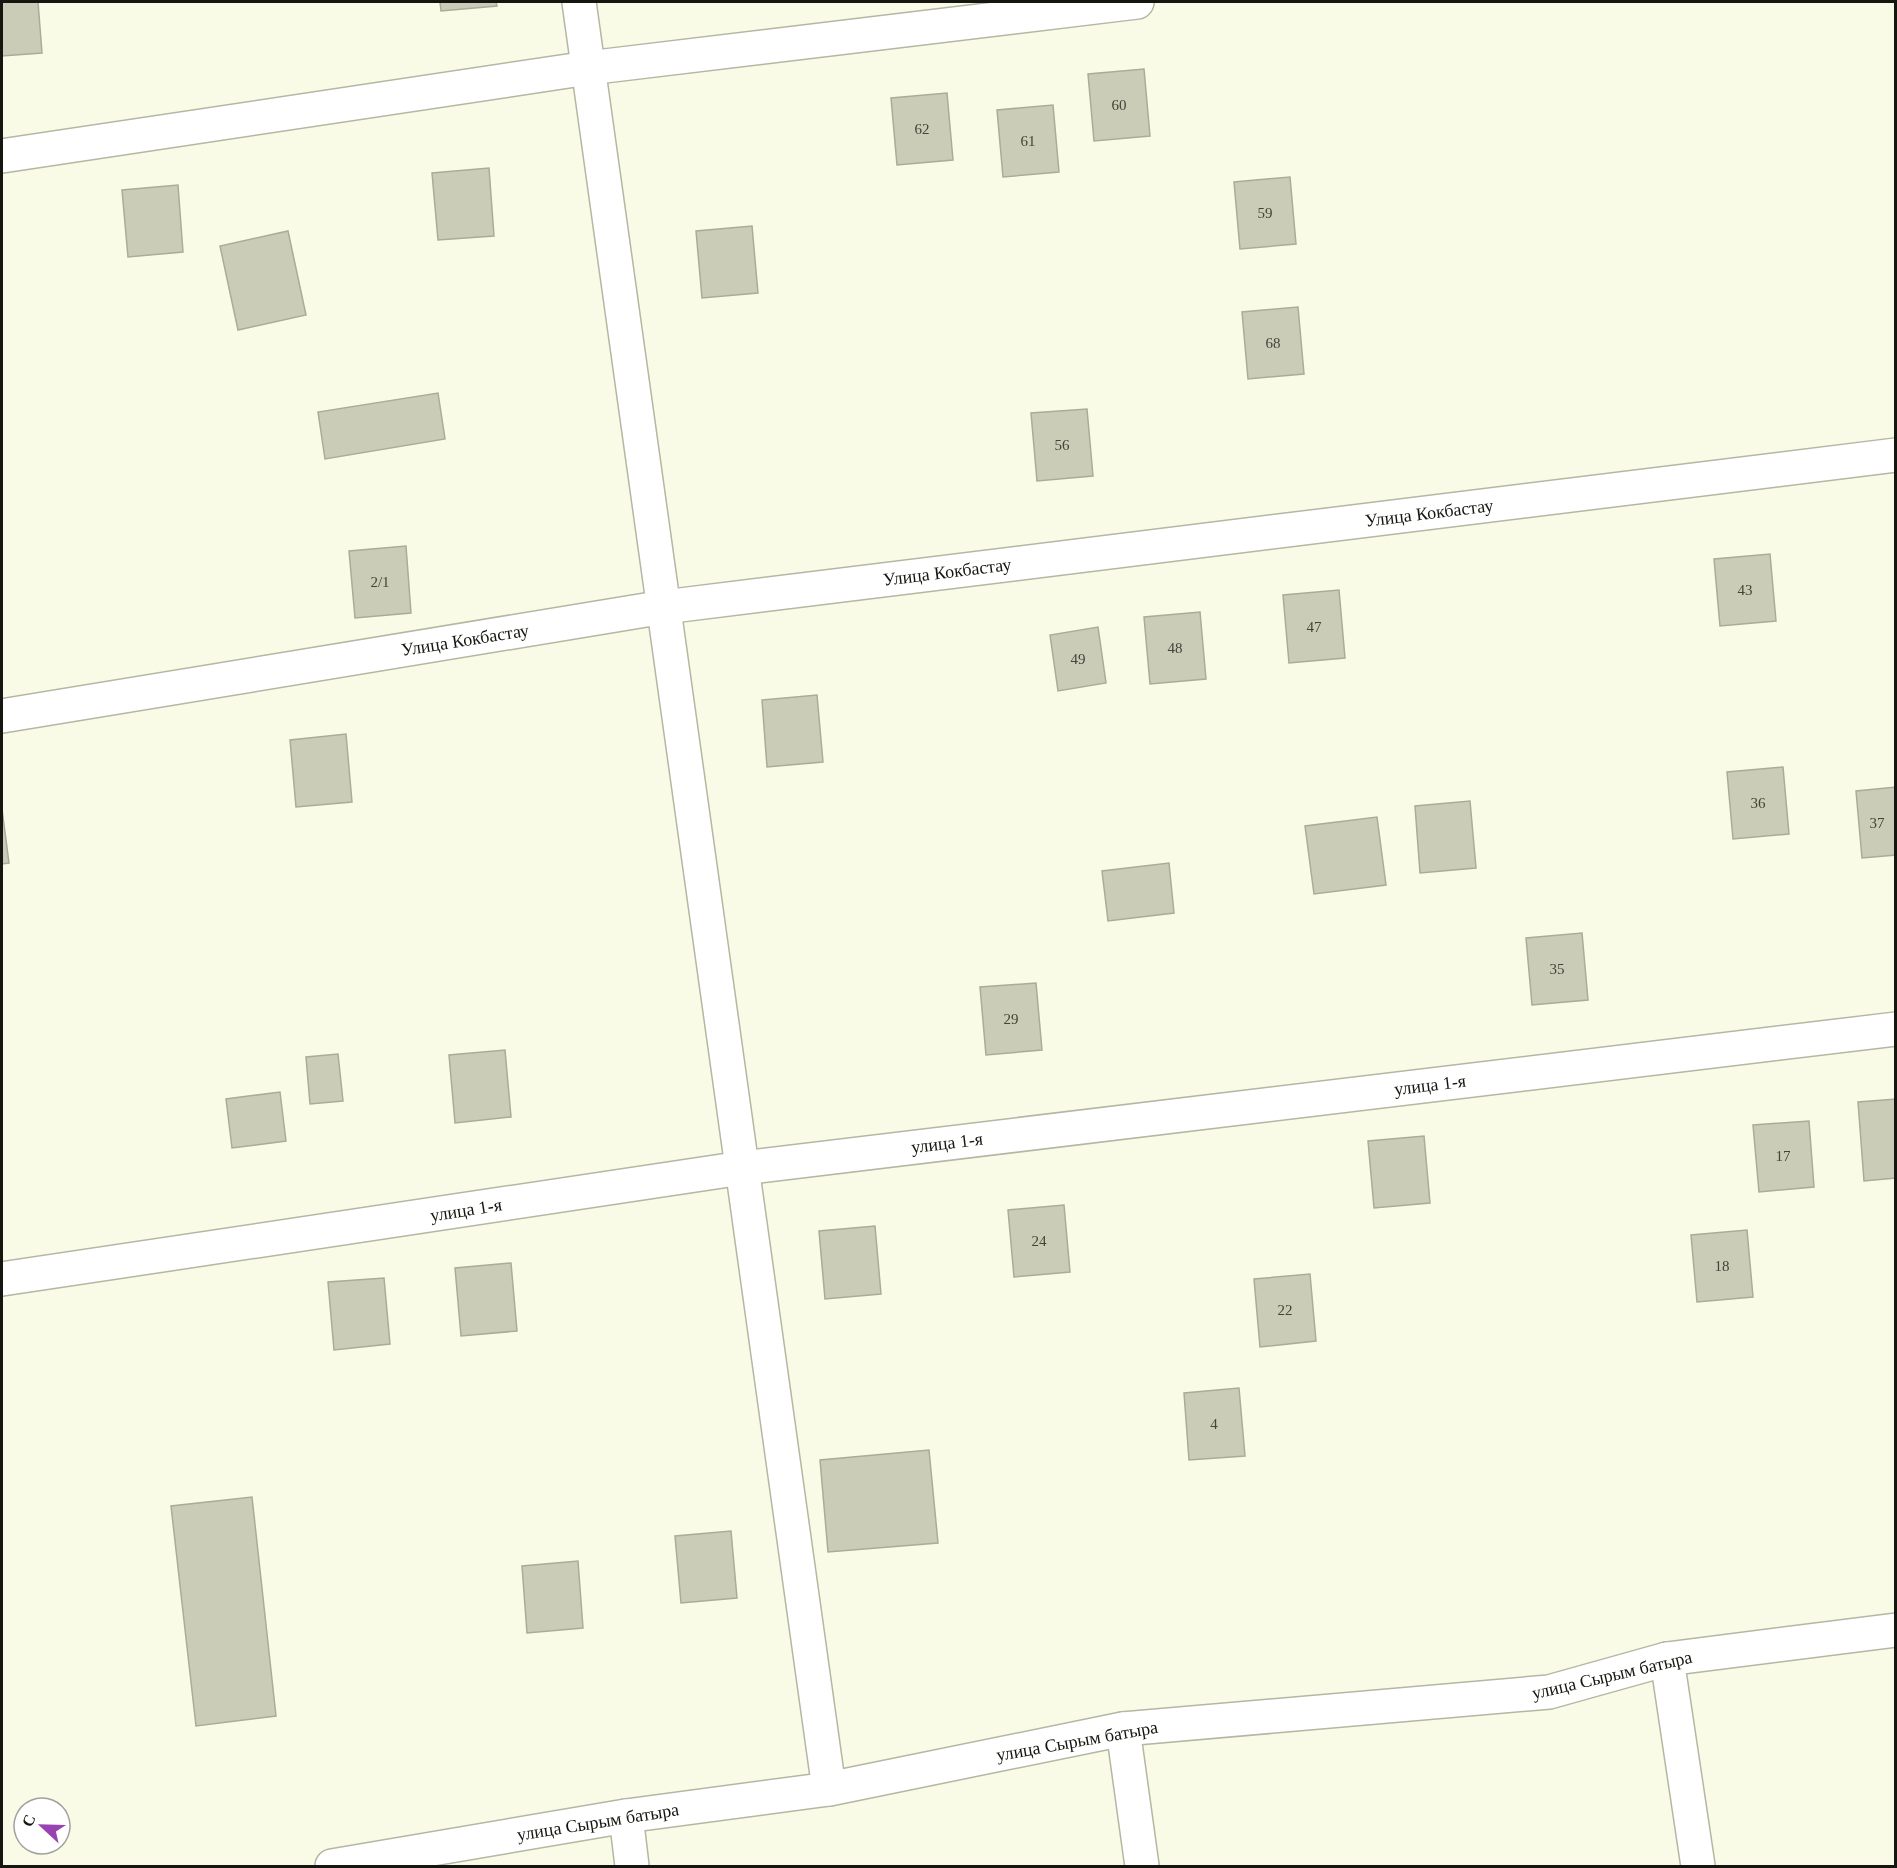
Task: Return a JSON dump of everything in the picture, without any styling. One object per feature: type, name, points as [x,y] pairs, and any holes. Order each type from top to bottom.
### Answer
[{"type":"street","points":[[579,2],[829,1790]]},
{"type":"street","points":[[2,156],[588,68],[1137,2]]},
{"type":"street","name":"Улица Кокбастау","points":[[2,716],[664,607],[1896,455]]},
{"type":"street","name":"улица 1-я","points":[[2,1280],[742,1168],[1896,1029]]},
{"type":"street","name":"улица Сырым батыра","points":[[332,1866],[626,1816],[829,1790],[1123,1729],[1549,1692],[1667,1659],[1896,1630]]},
{"type":"street","points":[[1667,1659],[1698,1866]]},
{"type":"street","points":[[1123,1729],[1142,1866]]},
{"type":"street","points":[[626,1816],[632,1866]]},
{"type":"building","points":[[2,2],[38,2],[42,53],[2,56]]},
{"type":"building","points":[[440,2],[496,2],[497,6],[441,11]]},
{"type":"building","points":[[1144,69],[1150,136],[1094,141],[1088,74]]},
{"type":"building","points":[[947,93],[953,160],[897,165],[891,98]]},
{"type":"building","points":[[1053,105],[1059,172],[1003,177],[997,110]]},
{"type":"building","points":[[489,168],[494,236],[438,240],[432,173]]},
{"type":"building","points":[[1290,177],[1296,244],[1240,249],[1234,182]]},
{"type":"building","points":[[178,185],[183,252],[128,257],[122,190]]},
{"type":"building","points":[[752,226],[758,293],[702,298],[696,231]]},
{"type":"building","points":[[288,231],[306,315],[238,330],[220,246]]},
{"type":"building","points":[[1298,307],[1304,374],[1248,379],[1242,312]]},
{"type":"building","points":[[438,393],[445,439],[325,459],[318,412]]},
{"type":"building","points":[[1087,409],[1093,476],[1037,481],[1031,413]]},
{"type":"building","points":[[406,546],[411,613],[355,618],[349,551]]},
{"type":"building","points":[[1770,554],[1776,621],[1720,626],[1714,559]]},
{"type":"building","points":[[1339,590],[1345,658],[1289,663],[1283,595]]},
{"type":"building","points":[[1200,612],[1206,679],[1150,684],[1144,617]]},
{"type":"building","points":[[1098,627],[1106,683],[1058,691],[1050,635]]},
{"type":"building","points":[[817,695],[823,762],[767,767],[762,700]]},
{"type":"building","points":[[346,734],[352,802],[296,807],[290,740]]},
{"type":"building","points":[[1783,767],[1789,834],[1733,839],[1727,772]]},
{"type":"building","points":[[1896,787],[1896,855],[1862,858],[1856,791]]},
{"type":"building","points":[[1470,801],[1476,868],[1420,873],[1415,806]]},
{"type":"building","points":[[2,809],[9,863],[2,864]]},
{"type":"building","points":[[1377,817],[1386,885],[1314,894],[1305,826]]},
{"type":"building","points":[[1169,863],[1174,913],[1108,921],[1102,871]]},
{"type":"building","points":[[1582,933],[1588,1000],[1532,1005],[1526,938]]},
{"type":"building","points":[[1036,983],[1042,1050],[986,1055],[980,987]]},
{"type":"building","points":[[505,1050],[511,1117],[455,1123],[449,1055]]},
{"type":"building","points":[[338,1054],[343,1101],[310,1104],[306,1057]]},
{"type":"building","points":[[280,1092],[286,1141],[232,1148],[226,1099]]},
{"type":"building","points":[[1896,1099],[1896,1178],[1864,1181],[1858,1102]]},
{"type":"building","points":[[1809,1121],[1814,1187],[1759,1192],[1753,1125]]},
{"type":"building","points":[[1424,1136],[1430,1203],[1374,1208],[1368,1141]]},
{"type":"building","points":[[1064,1205],[1070,1272],[1014,1277],[1008,1210]]},
{"type":"building","points":[[875,1226],[881,1294],[825,1299],[819,1231]]},
{"type":"building","points":[[1747,1230],[1753,1297],[1697,1302],[1691,1235]]},
{"type":"building","points":[[511,1263],[517,1331],[461,1336],[455,1268]]},
{"type":"building","points":[[1310,1274],[1316,1341],[1260,1347],[1254,1279]]},
{"type":"building","points":[[384,1278],[390,1344],[334,1350],[328,1282]]},
{"type":"building","points":[[1239,1388],[1245,1456],[1189,1460],[1184,1393]]},
{"type":"building","points":[[929,1450],[938,1543],[828,1552],[820,1460]]},
{"type":"building","points":[[252,1497],[276,1716],[196,1726],[171,1506]]},
{"type":"building","points":[[731,1531],[737,1598],[681,1603],[675,1536]]},
{"type":"building","points":[[578,1561],[583,1628],[527,1633],[522,1566]]}]
